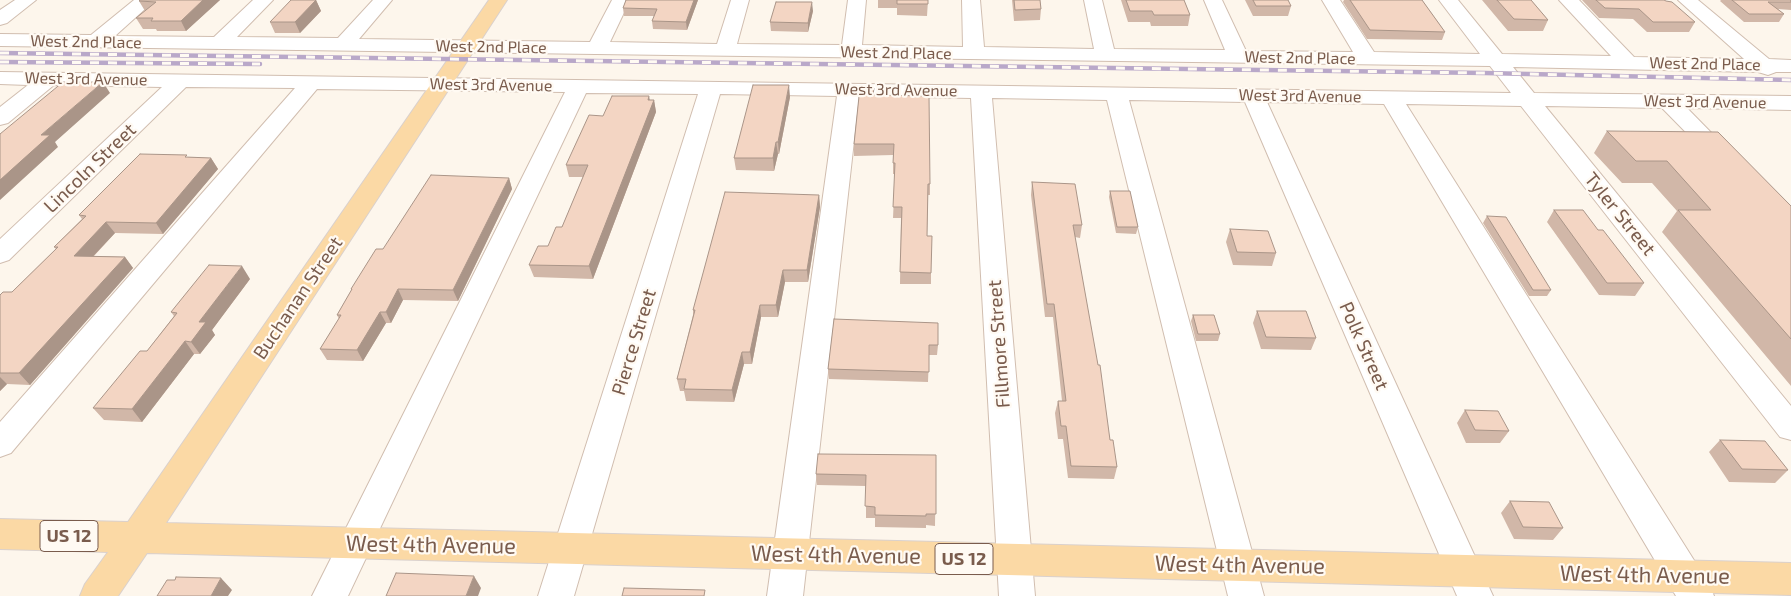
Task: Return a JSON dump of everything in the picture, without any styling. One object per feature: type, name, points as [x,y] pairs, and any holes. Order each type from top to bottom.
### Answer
[{"type":"main road","name":"Buchanan Street","points":[[98,596],[498,0]]},
{"type":"main road","name":"West 4th Avenue","points":[[0,534],[1015,560],[1242,580],[1690,586],[1791,579]]},
{"type":"street","points":[[0,19],[27,0]]},
{"type":"street","points":[[95,42],[146,0]]},
{"type":"street","points":[[219,43],[264,0]]},
{"type":"street","points":[[343,45],[383,0]]},
{"type":"street","points":[[598,49],[621,0]]},
{"type":"street","points":[[725,51],[740,0]]},
{"type":"street","points":[[851,52],[857,0]]},
{"type":"street","points":[[971,0],[974,54]]},
{"type":"street","points":[[1093,0],[1106,56]]},
{"type":"street","points":[[1213,0],[1238,58]]},
{"type":"street","points":[[1331,0],[1368,59]]},
{"type":"street","name":"Tyler Street","points":[[1448,0],[1791,428]]},
{"type":"street","points":[[1568,0],[1629,62]]},
{"type":"street","points":[[1687,0],[1791,89]]},
{"type":"street","name":"West 2nd Place","points":[[0,40],[1495,60],[1791,66]]},
{"type":"street","name":"West 3rd Avenue","points":[[0,78],[1791,103]]},
{"type":"street","points":[[0,118],[48,79]]},
{"type":"street","name":"Lincoln Street","points":[[0,254],[180,81]]},
{"type":"street","points":[[0,444],[311,83]]},
{"type":"street","points":[[330,596],[578,87]]},
{"type":"street","name":"Pierce Street","points":[[556,596],[711,88]]},
{"type":"street","points":[[785,596],[848,90]]},
{"type":"street","name":"Fillmore Street","points":[[981,91],[1018,596]]},
{"type":"street","points":[[1116,93],[1242,580]]},
{"type":"street","name":"Polk Street","points":[[1253,95],[1469,583]]},
{"type":"street","points":[[1390,97],[1690,586]]},
{"type":"street","points":[[1668,101],[1737,171]]},
{"type":"building","points":[[140,0],[203,0],[181,21],[151,21],[153,18],[136,18],[156,2]]},
{"type":"building","points":[[291,0],[316,0],[295,22],[270,22]]},
{"type":"building","points":[[626,0],[694,0],[686,22],[652,21],[657,9],[623,8]]},
{"type":"building","points":[[897,0],[928,0],[928,4],[897,4]]},
{"type":"building","points":[[1014,0],[1040,0],[1041,9],[1015,10]]},
{"type":"building","points":[[1126,0],[1184,0],[1190,15],[1154,15],[1152,11],[1130,11]]},
{"type":"building","points":[[1253,0],[1288,0],[1291,6],[1256,6]]},
{"type":"building","points":[[1350,0],[1422,0],[1445,32],[1370,30]]},
{"type":"building","points":[[1497,0],[1531,0],[1548,20],[1514,19]]},
{"type":"building","points":[[1596,0],[1664,0],[1672,2],[1695,22],[1653,22],[1639,9],[1605,8]]},
{"type":"building","points":[[1732,0],[1791,0],[1791,2],[1768,2],[1784,14],[1749,14]]},
{"type":"building","points":[[776,2],[812,2],[808,23],[770,22]]},
{"type":"building","points":[[63,82],[103,82],[41,135],[50,135],[0,180],[0,134]]},
{"type":"building","points":[[753,85],[789,85],[773,158],[734,158]]},
{"type":"building","points":[[860,87],[874,88],[873,95],[929,96],[930,184],[928,184],[927,236],[932,236],[931,273],[900,272],[902,207],[893,207],[894,144],[854,144]]},
{"type":"building","points":[[612,96],[649,96],[648,100],[654,100],[589,266],[529,265],[538,246],[548,246],[556,227],[562,227],[588,165],[566,165],[589,115],[603,116]]},
{"type":"building","points":[[1607,131],[1718,132],[1791,206],[1791,339],[1678,210],[1711,210],[1667,161],[1636,161]]},
{"type":"building","points":[[140,154],[187,155],[185,157],[211,158],[156,223],[106,222],[74,256],[125,257],[19,373],[0,373],[0,295],[3,292],[12,292],[58,247],[54,247],[86,216],[79,215]]},
{"type":"building","points":[[431,175],[509,178],[453,290],[398,289],[386,312],[380,312],[357,350],[320,349],[341,315],[337,315],[351,289],[376,249],[383,249]]},
{"type":"building","points":[[1032,182],[1075,184],[1082,225],[1073,225],[1098,365],[1100,365],[1110,440],[1113,440],[1117,467],[1071,466],[1066,426],[1061,426],[1058,401],[1066,401],[1054,304],[1047,304]]},
{"type":"building","points":[[1110,191],[1130,191],[1138,227],[1117,227]]},
{"type":"building","points":[[725,192],[819,195],[807,270],[783,270],[776,305],[760,305],[750,352],[742,352],[732,390],[684,389],[686,379],[677,379],[695,310],[693,310]]},
{"type":"building","points":[[1554,210],[1583,210],[1598,230],[1603,230],[1644,283],[1607,283]]},
{"type":"building","points":[[1487,216],[1506,217],[1551,290],[1533,290]]},
{"type":"building","points":[[1230,229],[1268,231],[1276,253],[1237,252]]},
{"type":"building","points":[[209,265],[242,266],[199,322],[206,322],[191,342],[185,341],[132,409],[93,408],[140,351],[147,351],[177,313],[171,312]]},
{"type":"building","points":[[1257,311],[1306,311],[1316,338],[1266,337]]},
{"type":"building","points":[[1193,315],[1214,315],[1220,334],[1198,334]]},
{"type":"building","points":[[834,319],[938,323],[938,345],[929,345],[929,372],[828,369]]},
{"type":"building","points":[[1465,410],[1498,411],[1509,431],[1475,430]]},
{"type":"building","points":[[1720,440],[1765,441],[1788,470],[1742,469]]},
{"type":"building","points":[[818,454],[936,455],[936,514],[926,514],[926,516],[875,515],[875,507],[865,506],[866,475],[816,474]]},
{"type":"building","points":[[1510,501],[1549,502],[1563,528],[1523,527]]},
{"type":"building","points":[[396,573],[474,576],[466,596],[386,596]]},
{"type":"building","points":[[176,577],[221,578],[211,596],[157,596],[167,580],[175,580]]},
{"type":"building","points":[[624,588],[705,590],[704,596],[622,596]]},
{"type":"railway","points":[[0,53],[1485,73],[1791,80]]},
{"type":"railway","points":[[0,62],[260,64]]}]
